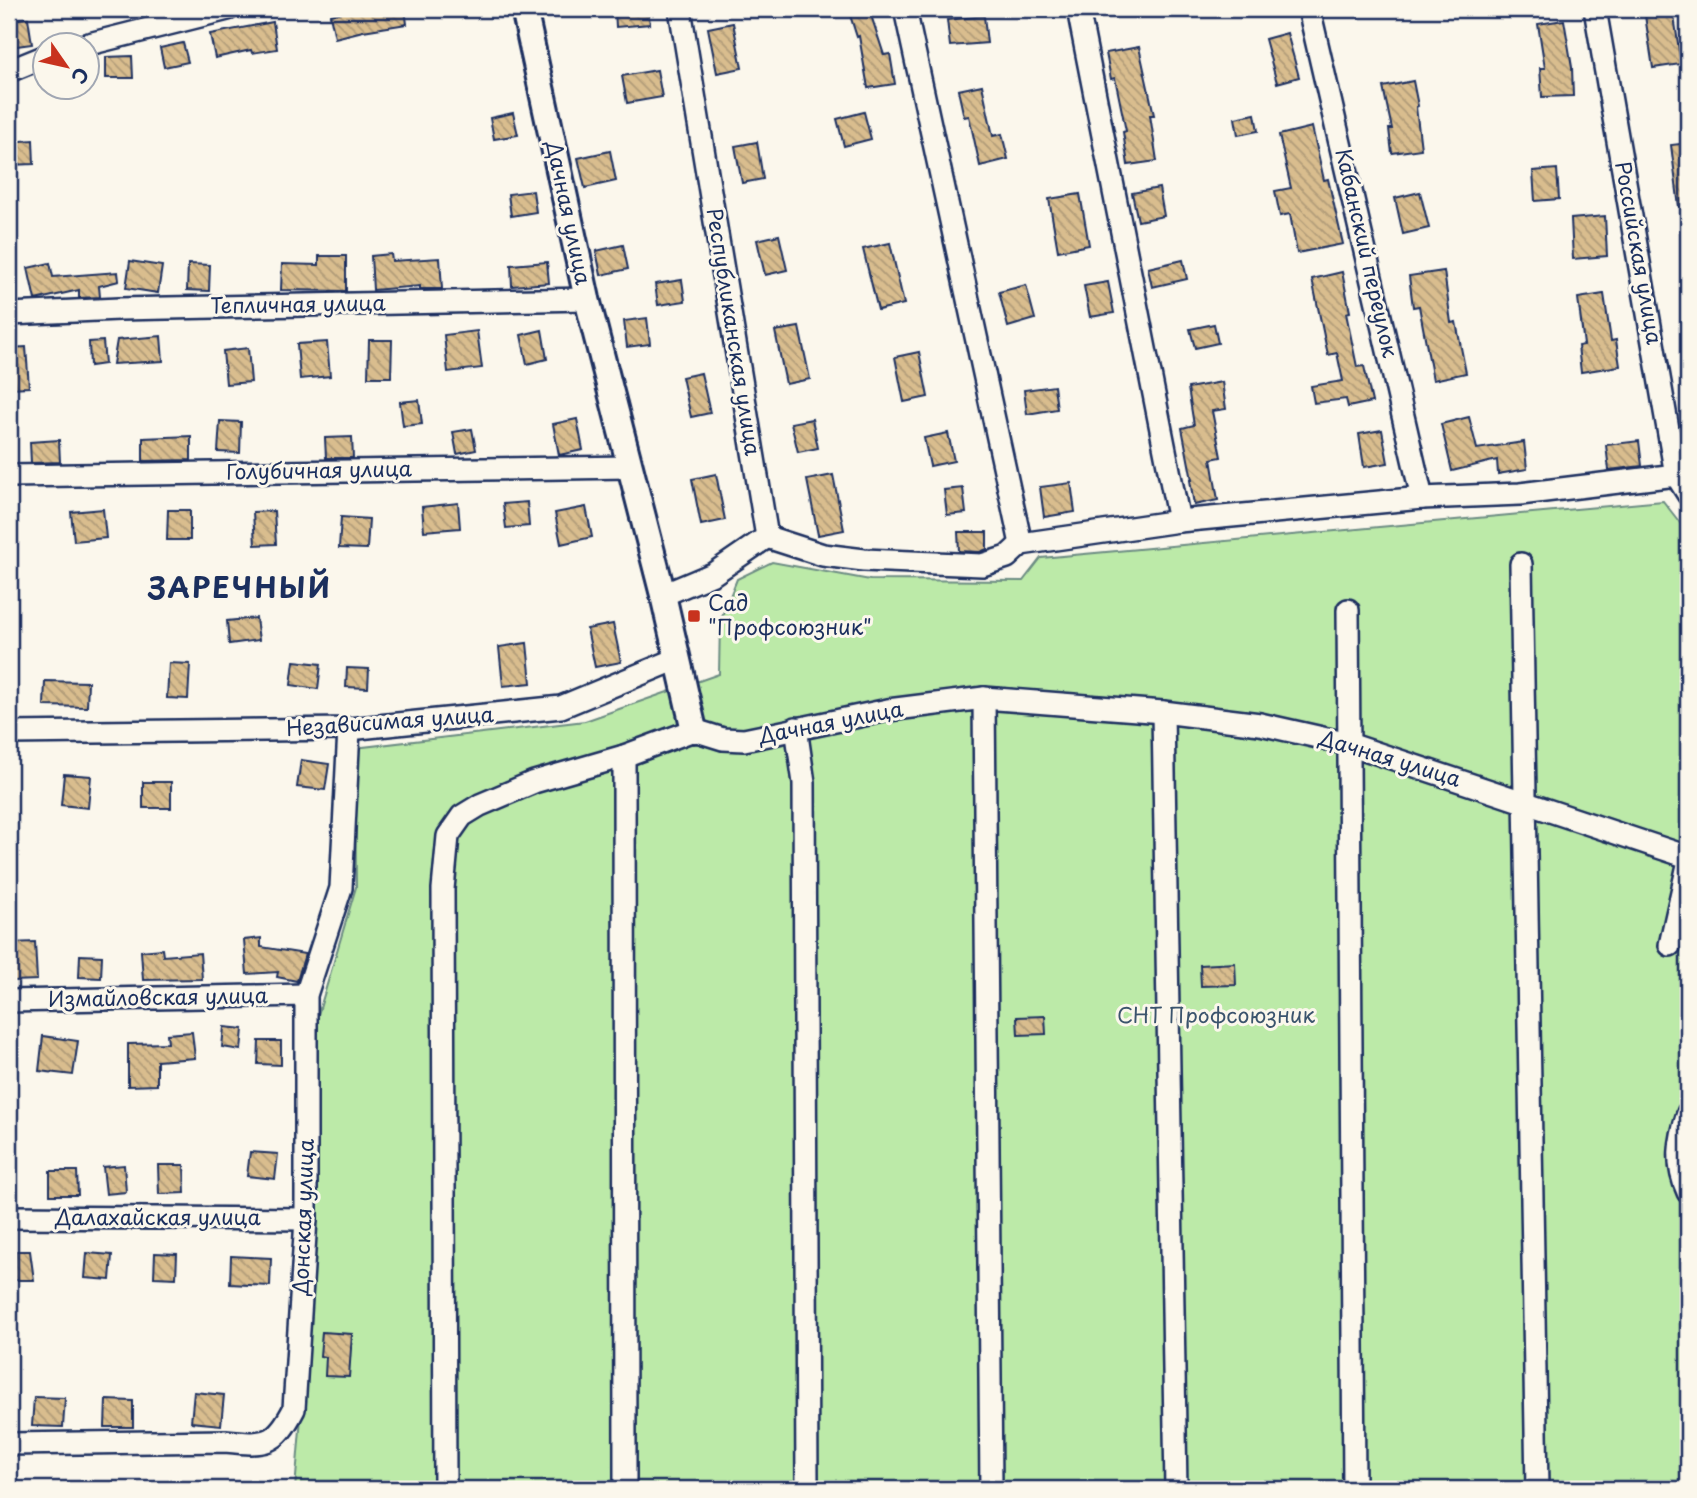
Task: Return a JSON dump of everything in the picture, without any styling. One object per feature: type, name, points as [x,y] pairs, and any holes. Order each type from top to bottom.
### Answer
[{"type":"street","points":[[102,41],[228,9]]},
{"type":"street","name":"Дачная улица","points":[[524,9],[587,299],[663,595],[694,730],[723,739],[744,740],[888,710],[984,698],[1163,712],[1260,724],[1349,744],[1688,857]]},
{"type":"street","name":"Республиканская улица","points":[[680,9],[767,537]]},
{"type":"street","points":[[905,9],[1021,544]]},
{"type":"street","points":[[1078,9],[1178,521]]},
{"type":"street","name":"Кабанский переулок","points":[[1309,9],[1422,498]]},
{"type":"street","name":"Российская улица","points":[[1595,9],[1676,475],[1688,494]]},
{"type":"street","points":[[9,71],[32,62]]},
{"type":"street","name":"Тепличная улица","points":[[9,314],[119,309],[587,299]]},
{"type":"street","name":"Голубичная улица","points":[[9,476],[630,467]]},
{"type":"street","points":[[663,595],[713,574],[767,537],[823,555],[864,560],[982,565],[1007,557],[1021,544],[1178,521],[1422,498],[1520,494],[1676,475]]},
{"type":"street","points":[[1521,564],[1537,1489]]},
{"type":"street","points":[[1348,610],[1354,1489]]},
{"type":"street","name":"Независимая улица","points":[[9,733],[349,729],[561,707],[677,659]]},
{"type":"street","points":[[984,698],[991,1489]]},
{"type":"street","points":[[1163,712],[1176,1489]]},
{"type":"street","points":[[796,728],[804,783],[807,1489]]},
{"type":"street","name":"Донская улица","points":[[9,1444],[225,1441],[257,1444],[282,1433],[294,1409],[306,1219],[306,995],[341,888],[349,729]]},
{"type":"street","points":[[445,1489],[443,889],[448,836],[462,816],[480,805],[534,782],[624,756],[694,730]]},
{"type":"street","points":[[624,756],[625,1489]]},
{"type":"street","points":[[1670,944],[1688,865]]},
{"type":"street","name":"Измайловская улица","points":[[9,1002],[306,995]]},
{"type":"street","points":[[1688,1113],[1679,1143],[1679,1161],[1688,1192]]},
{"type":"street","name":"Далахайская улица","points":[[9,1217],[306,1219]]},
{"type":"green space","name":"СНТ Профсоюзник","points":[[1663,501],[1688,533],[1688,1489],[295,1489],[315,1250],[318,1015],[356,887],[355,748],[585,721],[719,674],[720,621],[737,579],[772,562],[870,580],[1023,581],[1041,558]]},
{"type":"building","points":[[356,9],[405,9],[407,24],[335,38],[330,15]]},
{"type":"building","points":[[615,9],[648,9],[650,24],[616,27]]},
{"type":"building","points":[[848,9],[869,9],[884,55],[890,54],[895,84],[868,88],[859,36],[857,37]]},
{"type":"building","points":[[1644,9],[1673,9],[1681,64],[1653,68]]},
{"type":"building","points":[[984,16],[987,43],[950,46],[947,20]]},
{"type":"building","points":[[28,18],[32,44],[9,47],[9,20]]},
{"type":"building","points":[[1564,20],[1572,67],[1573,96],[1542,97],[1540,68],[1545,68],[1538,24]]},
{"type":"building","points":[[273,22],[277,49],[252,53],[251,50],[215,58],[210,34]]},
{"type":"building","points":[[733,23],[742,68],[717,73],[708,28]]},
{"type":"building","points":[[1287,33],[1299,77],[1277,83],[1265,39]]},
{"type":"building","points":[[183,43],[188,62],[164,67],[160,48]]},
{"type":"building","points":[[1139,47],[1154,115],[1150,115],[1157,161],[1128,165],[1123,132],[1126,131],[1115,78],[1111,79],[1106,53]]},
{"type":"building","points":[[132,56],[133,78],[106,78],[106,57]]},
{"type":"building","points":[[657,70],[662,97],[627,103],[622,76]]},
{"type":"building","points":[[1413,81],[1421,149],[1392,153],[1389,129],[1392,129],[1383,87]]},
{"type":"building","points":[[982,85],[993,136],[1002,134],[1008,159],[980,166],[969,116],[964,117],[958,90]]},
{"type":"building","points":[[864,112],[871,139],[844,146],[837,119]]},
{"type":"building","points":[[513,113],[518,135],[494,139],[490,118]]},
{"type":"building","points":[[1255,114],[1258,131],[1238,135],[1235,118]]},
{"type":"building","points":[[1312,127],[1324,180],[1328,179],[1343,244],[1297,253],[1290,214],[1280,216],[1275,191],[1291,188],[1279,135]]},
{"type":"building","points":[[33,140],[34,164],[9,165],[9,142]]},
{"type":"building","points":[[757,142],[763,179],[742,183],[735,146]]},
{"type":"building","points":[[1688,143],[1688,207],[1679,207],[1671,145]]},
{"type":"building","points":[[610,151],[616,181],[585,188],[578,158]]},
{"type":"building","points":[[1557,169],[1559,199],[1535,201],[1533,171]]},
{"type":"building","points":[[1159,188],[1164,216],[1138,221],[1132,193]]},
{"type":"building","points":[[533,191],[536,212],[511,216],[508,194]]},
{"type":"building","points":[[1420,192],[1429,228],[1403,234],[1395,198]]},
{"type":"building","points":[[1080,194],[1089,245],[1058,251],[1049,199]]},
{"type":"building","points":[[1605,216],[1607,256],[1573,259],[1571,219]]},
{"type":"building","points":[[779,235],[787,270],[765,275],[757,240]]},
{"type":"building","points":[[890,243],[904,304],[878,310],[863,249]]},
{"type":"building","points":[[623,245],[628,269],[601,275],[596,251]]},
{"type":"building","points":[[391,254],[392,261],[440,258],[442,289],[420,289],[420,286],[373,290],[371,256]]},
{"type":"building","points":[[319,256],[346,256],[346,291],[281,290],[282,264],[319,265]]},
{"type":"building","points":[[1183,260],[1187,279],[1152,287],[1148,268]]},
{"type":"building","points":[[130,261],[162,266],[158,293],[126,288]]},
{"type":"building","points":[[547,262],[549,283],[512,286],[511,265]]},
{"type":"building","points":[[50,263],[53,277],[118,272],[119,281],[99,286],[100,297],[79,298],[79,290],[35,300],[28,268]]},
{"type":"building","points":[[188,264],[210,265],[209,291],[187,290]]},
{"type":"building","points":[[1444,271],[1451,323],[1456,322],[1466,373],[1433,380],[1419,306],[1413,307],[1409,276]]},
{"type":"building","points":[[1342,272],[1350,312],[1346,313],[1357,367],[1364,366],[1372,402],[1348,407],[1346,399],[1314,403],[1311,386],[1343,381],[1337,353],[1328,355],[1312,279]]},
{"type":"building","points":[[682,280],[685,301],[658,305],[655,284]]},
{"type":"building","points":[[1108,282],[1114,313],[1090,317],[1084,286]]},
{"type":"building","points":[[1026,285],[1035,319],[1008,327],[999,292]]},
{"type":"building","points":[[1604,294],[1611,341],[1616,340],[1620,366],[1581,372],[1578,346],[1584,345],[1578,298]]},
{"type":"building","points":[[647,318],[650,344],[627,347],[624,321]]},
{"type":"building","points":[[1214,324],[1218,343],[1195,348],[1190,329]]},
{"type":"building","points":[[799,327],[810,379],[786,384],[775,331]]},
{"type":"building","points":[[542,330],[547,359],[527,364],[521,335]]},
{"type":"building","points":[[477,331],[482,368],[448,372],[444,335]]},
{"type":"building","points":[[161,336],[163,361],[113,364],[117,340]]},
{"type":"building","points":[[369,340],[392,340],[391,377],[368,377]]},
{"type":"building","points":[[103,341],[105,364],[90,366],[89,342]]},
{"type":"building","points":[[327,342],[330,376],[300,379],[297,344]]},
{"type":"building","points":[[26,347],[29,387],[9,388],[9,348]]},
{"type":"building","points":[[248,348],[251,382],[226,384],[223,351]]},
{"type":"building","points":[[919,352],[928,397],[904,402],[895,357]]},
{"type":"building","points":[[701,373],[710,413],[691,417],[682,377]]},
{"type":"building","points":[[1222,382],[1226,409],[1212,411],[1221,457],[1211,459],[1218,500],[1194,505],[1182,428],[1194,425],[1188,388]]},
{"type":"building","points":[[1054,386],[1057,409],[1027,414],[1024,390]]},
{"type":"building","points":[[419,400],[422,424],[403,426],[400,402]]},
{"type":"building","points":[[1469,417],[1477,449],[1524,442],[1527,469],[1498,474],[1497,460],[1452,471],[1441,424]]},
{"type":"building","points":[[577,419],[583,450],[559,455],[553,424]]},
{"type":"building","points":[[812,419],[818,448],[798,452],[791,423]]},
{"type":"building","points":[[220,421],[241,422],[240,453],[218,452]]},
{"type":"building","points":[[472,429],[476,450],[457,454],[453,432]]},
{"type":"building","points":[[1382,430],[1388,463],[1364,467],[1359,434]]},
{"type":"building","points":[[948,433],[954,461],[930,466],[924,438]]},
{"type":"building","points":[[191,436],[191,460],[143,461],[143,438]]},
{"type":"building","points":[[352,437],[353,458],[326,458],[325,438]]},
{"type":"building","points":[[59,440],[60,462],[31,463],[30,442]]},
{"type":"building","points":[[1639,441],[1642,466],[1609,470],[1606,445]]},
{"type":"building","points":[[716,474],[725,520],[701,525],[692,479]]},
{"type":"building","points":[[833,475],[844,530],[818,535],[807,480]]},
{"type":"building","points":[[1071,483],[1075,512],[1044,517],[1040,487]]},
{"type":"building","points":[[963,488],[966,513],[947,515],[944,490]]},
{"type":"building","points":[[527,502],[529,526],[506,528],[503,504]]},
{"type":"building","points":[[458,503],[460,528],[424,531],[422,507]]},
{"type":"building","points":[[586,507],[592,537],[561,544],[555,513]]},
{"type":"building","points":[[103,509],[106,538],[74,541],[71,512]]},
{"type":"building","points":[[168,510],[190,510],[190,540],[167,540]]},
{"type":"building","points":[[274,511],[276,544],[255,545],[253,512]]},
{"type":"building","points":[[341,517],[369,519],[367,549],[339,548]]},
{"type":"building","points":[[958,532],[987,532],[987,549],[980,552],[959,551]]},
{"type":"building","points":[[256,618],[259,640],[229,644],[227,621]]},
{"type":"building","points":[[613,624],[621,662],[595,667],[587,629]]},
{"type":"building","points":[[527,643],[531,683],[503,686],[499,647]]},
{"type":"building","points":[[294,661],[321,664],[318,689],[291,685]]},
{"type":"building","points":[[169,663],[190,664],[188,699],[167,698]]},
{"type":"building","points":[[347,668],[369,669],[368,688],[346,687]]},
{"type":"building","points":[[45,681],[88,682],[87,707],[44,706]]},
{"type":"building","points":[[301,760],[329,764],[325,790],[297,787]]},
{"type":"building","points":[[64,774],[91,776],[88,808],[61,805]]},
{"type":"building","points":[[143,782],[171,782],[171,808],[143,808]]},
{"type":"building","points":[[261,938],[261,947],[305,954],[297,981],[277,977],[278,972],[247,974],[244,940]]},
{"type":"building","points":[[35,942],[37,980],[13,981],[11,943]]},
{"type":"building","points":[[162,949],[163,956],[200,953],[202,979],[143,980],[141,951]]},
{"type":"building","points":[[80,955],[102,956],[101,978],[79,977]]},
{"type":"building","points":[[1235,963],[1236,985],[1201,986],[1200,965]]},
{"type":"building","points":[[1045,1016],[1046,1034],[1018,1035],[1017,1017]]},
{"type":"building","points":[[224,1027],[243,1029],[241,1050],[222,1047]]},
{"type":"building","points":[[192,1032],[195,1058],[157,1061],[157,1085],[128,1086],[128,1044],[168,1043],[167,1034]]},
{"type":"building","points":[[43,1036],[78,1041],[73,1075],[39,1071]]},
{"type":"building","points":[[259,1041],[281,1041],[281,1065],[258,1064]]},
{"type":"building","points":[[250,1152],[278,1154],[275,1179],[247,1176]]},
{"type":"building","points":[[124,1165],[126,1192],[106,1194],[103,1167]]},
{"type":"building","points":[[158,1165],[184,1165],[185,1193],[159,1194]]},
{"type":"building","points":[[50,1171],[77,1171],[78,1195],[50,1195]]},
{"type":"building","points":[[16,1251],[30,1251],[34,1280],[15,1280]]},
{"type":"building","points":[[87,1253],[112,1255],[110,1280],[85,1278]]},
{"type":"building","points":[[155,1253],[177,1254],[176,1278],[154,1277]]},
{"type":"building","points":[[231,1256],[271,1258],[270,1286],[230,1284]]},
{"type":"building","points":[[322,1332],[352,1334],[349,1377],[325,1376],[326,1357],[320,1356]]},
{"type":"building","points":[[194,1392],[224,1395],[221,1425],[191,1422]]},
{"type":"building","points":[[34,1397],[65,1398],[63,1427],[32,1426]]},
{"type":"building","points":[[106,1400],[133,1401],[133,1427],[105,1427]]},
{"type":"place","name":"Сад \"Профсоюзник\"","points":[[694,616]]},
{"type":"district","name":"ЗАРЕЧНЫЙ","points":[[240,588]]}]
